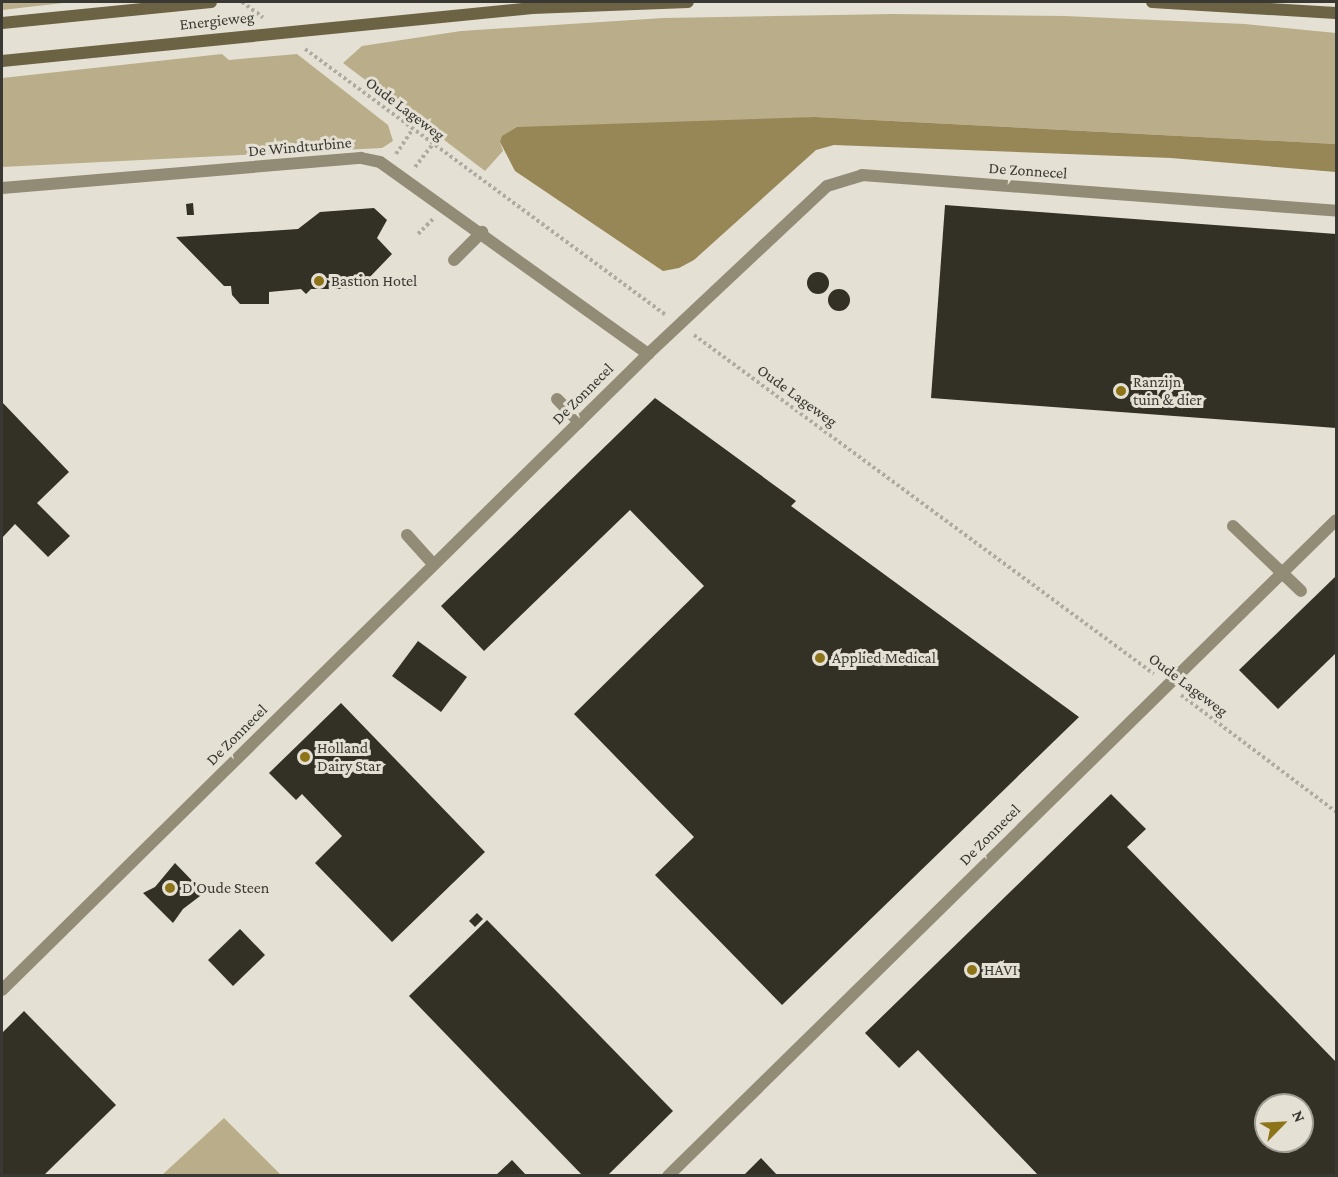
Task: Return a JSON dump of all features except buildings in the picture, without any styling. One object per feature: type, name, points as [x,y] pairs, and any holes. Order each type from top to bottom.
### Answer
[{"type":"main road","name":"Energieweg","points":[[2,23],[211,2]]},
{"type":"main road","name":"Energieweg","points":[[2,61],[532,8],[688,2]]},
{"type":"main road","points":[[1152,2],[1336,13]]},
{"type":"street","name":"De Windturbine","points":[[2,188],[361,158],[389,166],[407,178],[648,354]]},
{"type":"street","name":"De Zonnecel","points":[[2,990],[648,354],[827,186],[862,175],[1336,211]]},
{"type":"street","points":[[454,260],[482,232]]},
{"type":"street","points":[[557,399],[579,422]]},
{"type":"street","name":"De Zonnecel","points":[[668,1176],[1336,520]]},
{"type":"street","points":[[1233,526],[1301,591]]},
{"type":"street","points":[[407,535],[433,564]]},
{"type":"path","points":[[242,2],[270,23]]},
{"type":"path","name":"Oude Lageweg","points":[[298,44],[432,145],[1167,684],[1336,812]]},
{"type":"path","points":[[389,166],[412,130]]},
{"type":"path","points":[[407,178],[432,145]]},
{"type":"shaded area","points":[[2,2],[72,2],[2,10]]},
{"type":"shaded area","points":[[893,14],[1065,16],[1245,24],[1336,33],[1336,144],[815,117],[500,142],[503,151],[485,171],[343,63],[362,46],[461,31],[663,18]]},
{"type":"shaded area","points":[[222,54],[229,60],[297,54],[388,125],[393,141],[382,148],[2,167],[2,78]]},
{"type":"shaded area","points":[[815,117],[1336,144],[1336,172],[1171,158],[834,145],[816,150],[694,260],[679,268],[663,271],[515,171],[500,142],[502,136],[517,127]]},
{"type":"shaded area","points":[[224,1118],[281,1175],[162,1175]]},
{"type":"place","name":"Bastion Hotel","points":[[319,281]]},
{"type":"place","name":"Ranzijn tuin & dier","points":[[1121,391]]},
{"type":"place","name":"Applied Medical","points":[[820,658]]},
{"type":"place","name":"Holland Dairy Star","points":[[305,757]]},
{"type":"place","name":"D'Oude Steen","points":[[170,888]]},
{"type":"place","name":"HAVI","points":[[972,970]]}]
